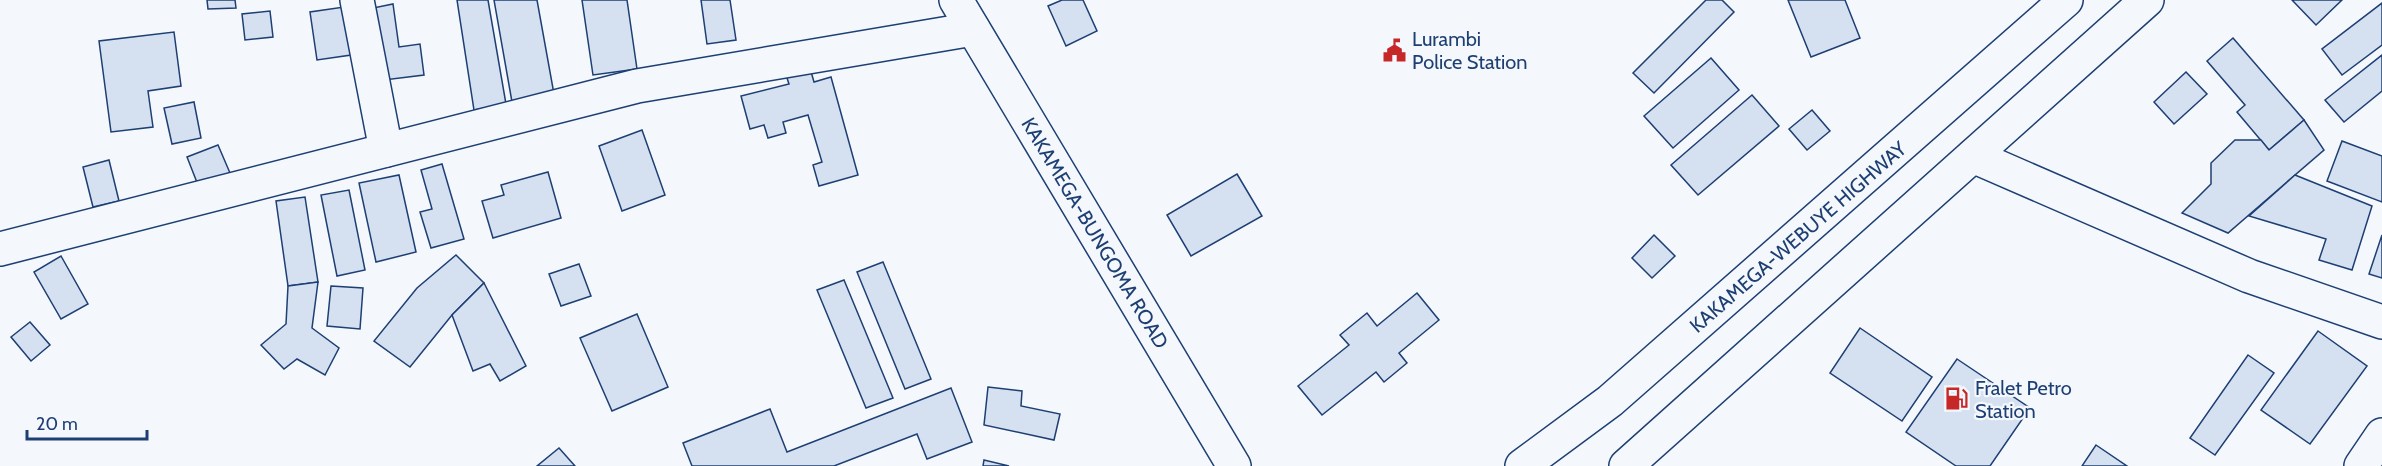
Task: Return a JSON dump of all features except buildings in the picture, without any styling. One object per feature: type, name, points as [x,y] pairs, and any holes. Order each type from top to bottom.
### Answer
[{"type":"main road","points":[[357,0],[386,150]]},
{"type":"main road","name":"KAKAMEGA-BUNGOMA ROAD","points":[[956,0],[1234,466]]},
{"type":"main road","name":"KAKAMEGA-WEBUYE HIGHWAY","points":[[1522,466],[1610,401],[2066,0]]},
{"type":"main road","points":[[1626,466],[2147,0]]},
{"type":"main road","points":[[0,249],[637,86],[973,29]]},
{"type":"main road","points":[[1973,156],[2249,276],[2382,322]]},
{"type":"main road","points":[[2361,466],[2382,435]]},
{"type":"place","name":"Lurambi Police Station","points":[[1394,50]]},
{"type":"place","name":"Fralet Petro Station","points":[[1957,399]]}]
